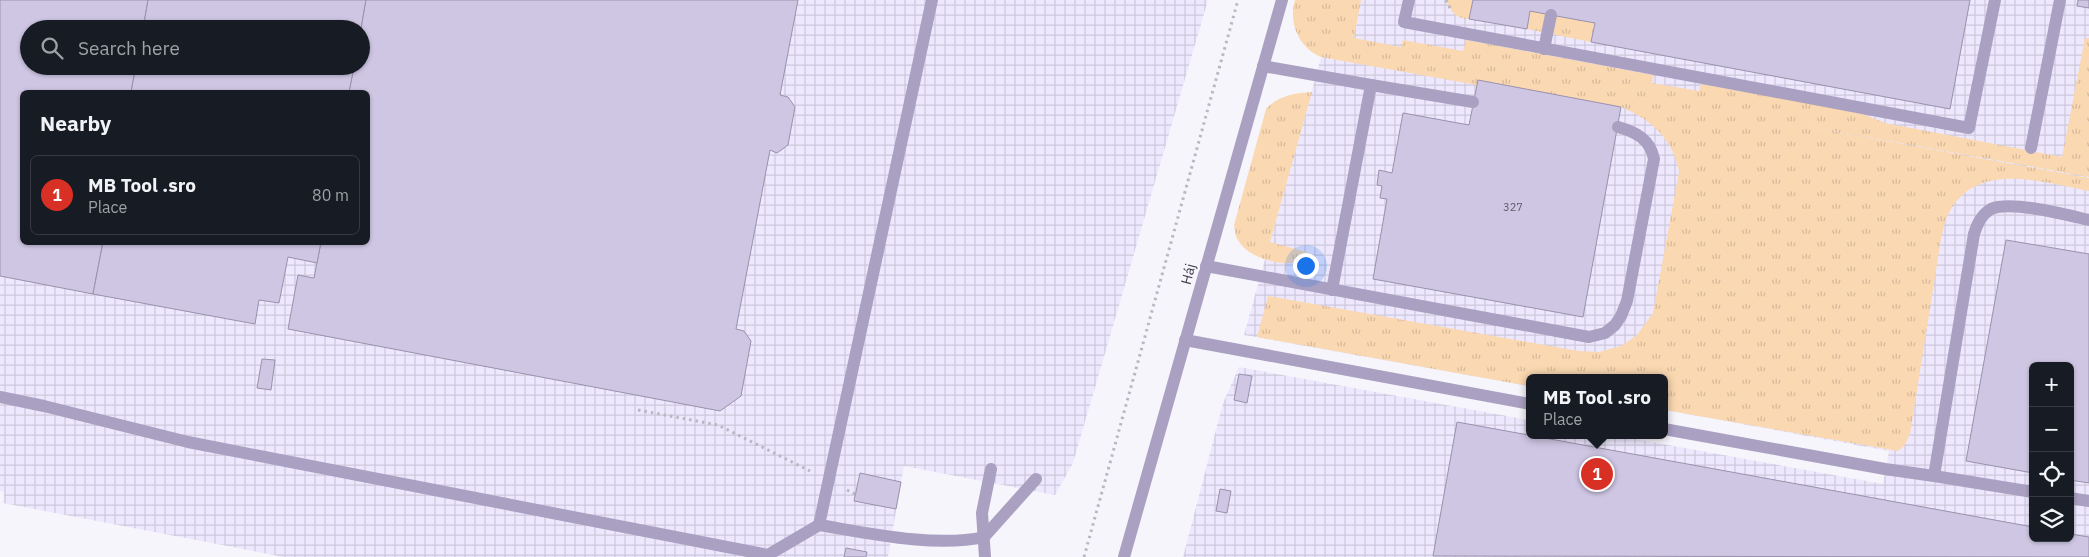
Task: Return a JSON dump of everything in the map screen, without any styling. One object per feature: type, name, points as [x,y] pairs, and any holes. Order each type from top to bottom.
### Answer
[{"type":"street","points":[[819,525],[932,0]]},
{"type":"street","name":"Háj","points":[[1124,557],[1282,0]]},
{"type":"street","points":[[1408,0],[1404,22],[1969,128],[1995,0]]},
{"type":"street","points":[[2031,148],[2060,0]]},
{"type":"street","points":[[1544,49],[1551,15]]},
{"type":"street","points":[[1263,66],[1474,102]]},
{"type":"street","points":[[1332,290],[1371,85]]},
{"type":"street","points":[[1206,266],[1589,337],[1605,333],[1616,325],[1626,301],[1654,159],[1649,145],[1641,136],[1630,130],[1618,128]]},
{"type":"street","points":[[1934,476],[1974,234],[1980,220],[1990,210],[2009,206],[2089,220]]},
{"type":"street","points":[[1186,340],[1526,403]]},
{"type":"street","points":[[0,397],[188,442],[773,556],[819,525],[892,537],[956,540],[984,537],[1036,479]]},
{"type":"street","points":[[1668,429],[1885,469],[2029,491]]},
{"type":"street","points":[[985,557],[982,513],[991,469]]},
{"type":"street","points":[[2074,499],[2089,501]]},
{"type":"path","points":[[1084,557],[1238,0]]},
{"type":"path","points":[[638,410],[718,424],[855,494]]},
{"type":"shaded area","points":[[0,0],[1208,0],[1073,463],[1055,495],[904,466],[888,557],[284,557],[3,503],[4,492],[0,491]]},
{"type":"shaded area","points":[[1337,0],[2089,0],[2089,557],[1183,557],[1223,403],[1239,367],[1526,419],[1526,439],[1635,439],[1883,484],[1889,451],[1668,411],[1668,374],[1526,374],[1526,385],[1244,335]]},
{"type":"green space","points":[[1295,0],[1361,0],[1354,38],[1401,47],[1403,40],[1463,51],[1466,40],[1653,75],[1652,83],[1699,91],[1701,84],[1856,111],[1885,123],[2062,157],[2085,38],[2089,38],[2089,177],[1750,116],[2089,178],[2089,191],[2051,183],[2010,179],[1991,181],[1974,187],[1959,199],[1947,217],[1941,239],[1910,434],[1905,445],[1898,451],[1668,411],[1668,374],[1526,374],[1526,385],[1257,337],[1268,296],[1579,351],[1599,352],[1621,346],[1637,335],[1653,313],[1679,172],[1672,150],[1659,132],[1642,118],[1621,107],[1478,80],[1477,85],[1321,57],[1313,53],[1301,41],[1294,26],[1293,9]]},
{"type":"green space","points":[[1446,0],[1473,0],[1469,19],[1454,14]]},
{"type":"green space","points":[[1530,11],[1595,23],[1591,42],[1527,29]]},
{"type":"green space","points":[[1312,92],[1270,242],[1310,253],[1309,258],[1291,263],[1270,261],[1260,258],[1243,247],[1236,237],[1234,225],[1266,109],[1276,101],[1287,96]]},
{"type":"building","points":[[0,0],[148,0],[145,20],[20,20],[20,75],[134,75],[131,90],[20,90],[20,245],[102,245],[93,294],[0,276]]},
{"type":"building","points":[[148,0],[366,0],[363,20],[145,20]]},
{"type":"building","points":[[366,0],[798,0],[780,95],[788,97],[795,107],[788,145],[777,153],[770,150],[736,329],[744,331],[751,341],[741,396],[720,411],[288,329],[298,275],[314,278],[320,245],[370,245],[370,90],[349,90],[352,75],[370,75],[370,20],[363,20]]},
{"type":"building","points":[[1473,0],[1970,0],[1950,109],[1591,42],[1595,23],[1530,11],[1527,29],[1469,19]]},
{"type":"building","points":[[2078,0],[2089,0],[2089,8],[2077,6]]},
{"type":"building","points":[[134,75],[352,75],[349,90],[131,90]]},
{"type":"building","points":[[1478,80],[1621,107],[1583,317],[1373,279],[1387,199],[1380,198],[1382,186],[1377,185],[1379,170],[1392,173],[1403,113],[1469,125]]},
{"type":"building","points":[[2006,240],[2089,254],[2089,483],[2074,481],[2074,362],[2029,362],[2029,472],[1966,461]]},
{"type":"building","points":[[102,245],[320,245],[317,263],[288,257],[279,303],[259,300],[255,324],[93,294]]},
{"type":"building","points":[[262,359],[275,360],[271,390],[257,388]]},
{"type":"building","points":[[1239,374],[1252,376],[1247,403],[1234,400]]},
{"type":"building","points":[[1457,422],[1526,435],[1526,439],[1550,439],[2029,526],[2029,542],[2074,542],[2074,535],[2089,537],[2089,557],[1433,556]]},
{"type":"building","points":[[860,473],[901,482],[896,509],[854,501]]},
{"type":"building","points":[[1220,489],[1231,491],[1227,513],[1216,511]]},
{"type":"building","points":[[846,548],[867,552],[866,557],[844,557]]},
{"type":"place","name":"MB Tool .sro","points":[[1597,474]]}]
